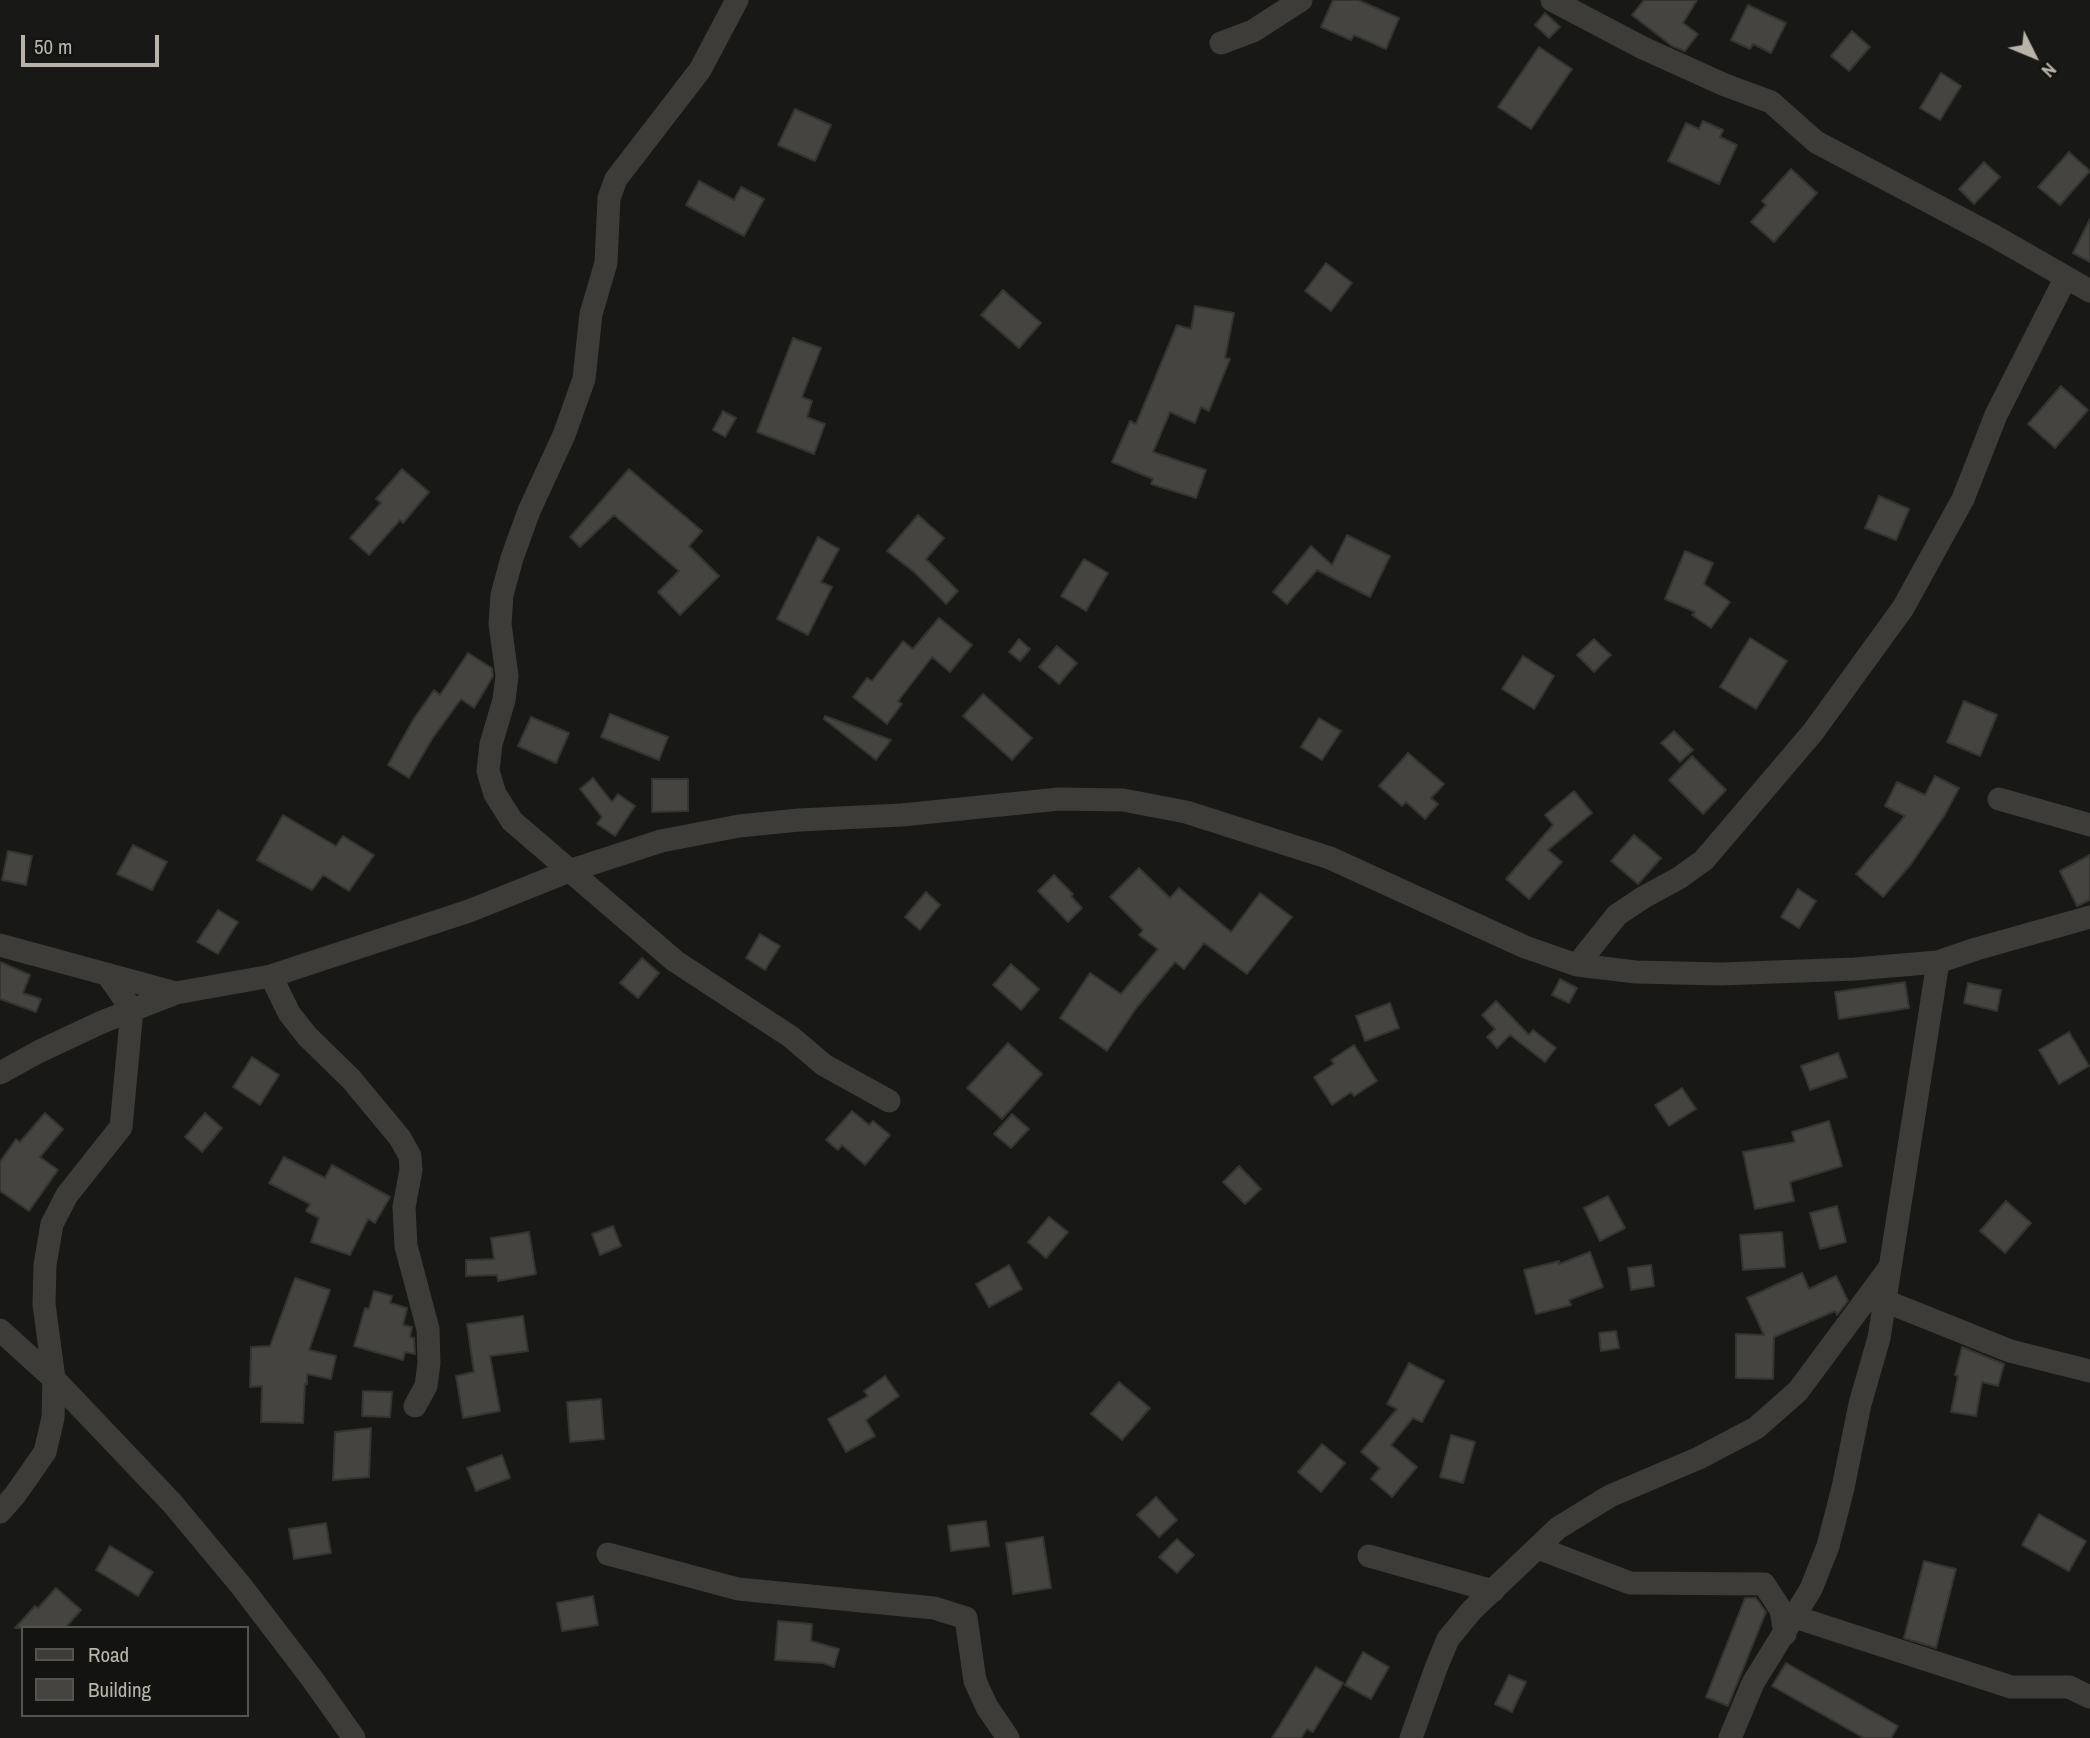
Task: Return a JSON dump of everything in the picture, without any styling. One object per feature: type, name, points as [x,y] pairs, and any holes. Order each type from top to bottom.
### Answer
[{"type":"street","points":[[737,0],[700,70],[616,179],[609,198],[606,263],[591,313],[584,379],[564,435],[529,511],[502,595],[500,624],[508,676],[491,744],[488,771],[495,794],[512,821],[675,961],[792,1037],[824,1065],[889,1101]]},
{"type":"street","points":[[1221,43],[1253,31],[1300,0]]},
{"type":"street","points":[[1552,0],[1643,48],[1725,85],[1771,102],[1816,142],[2090,291]]},
{"type":"street","points":[[1577,965],[1617,915],[1704,860],[1813,732],[1903,608],[1963,499],[1996,415],[2065,279]]},
{"type":"street","points":[[1999,799],[2090,825]]},
{"type":"street","points":[[0,1073],[40,1051],[176,993],[271,976],[469,911],[569,872],[661,841],[739,826],[902,815],[1059,800],[1123,800],[1186,812],[1330,858],[1525,947],[1577,965],[1636,972],[1721,974],[1855,969],[1938,962],[2090,917]]},
{"type":"street","points":[[0,945],[176,993]]},
{"type":"street","points":[[1730,1738],[1753,1683],[1811,1589],[1828,1546],[1860,1404],[1879,1338],[1938,962]]},
{"type":"street","points":[[0,1512],[45,1452],[53,1418],[54,1379],[44,1304],[45,1265],[52,1224],[67,1195],[121,1127],[132,1010],[107,974]]},
{"type":"street","points":[[271,976],[295,1021],[351,1079],[400,1138],[410,1156],[411,1170],[404,1208],[406,1246],[428,1329],[429,1352],[426,1385],[415,1406]]},
{"type":"street","points":[[1411,1738],[1448,1640],[1472,1609],[1558,1528],[1610,1496],[1699,1458],[1756,1428],[1798,1391],[1891,1264]]},
{"type":"street","points":[[1885,1301],[2010,1351],[2090,1371]]},
{"type":"street","points":[[0,1330],[54,1379],[181,1514],[258,1607],[354,1738]]},
{"type":"street","points":[[1538,1548],[1630,1583],[1764,1584],[1790,1626],[2011,1688],[2069,1687],[2090,1697]]},
{"type":"street","points":[[608,1554],[738,1589],[934,1608],[966,1618],[975,1681],[987,1707],[1007,1738]]},
{"type":"street","points":[[1369,1556],[1493,1591]]},
{"type":"building","points":[[1333,0],[1358,0],[1399,18],[1386,49],[1354,35],[1351,40],[1321,27]]},
{"type":"building","points":[[1644,0],[1697,0],[1683,23],[1698,34],[1685,51],[1672,46],[1632,15]]},
{"type":"building","points":[[1748,5],[1786,23],[1771,53],[1753,44],[1750,49],[1731,40]]},
{"type":"building","points":[[1545,13],[1560,27],[1549,38],[1535,25]]},
{"type":"building","points":[[1852,31],[1870,47],[1849,71],[1831,56]]},
{"type":"building","points":[[1539,47],[1572,69],[1531,129],[1498,107]]},
{"type":"building","points":[[1941,73],[1961,86],[1940,120],[1920,108]]},
{"type":"building","points":[[795,109],[831,125],[815,161],[778,145]]},
{"type":"building","points":[[1703,121],[1723,130],[1720,137],[1737,145],[1719,184],[1668,161],[1686,123],[1699,129]]},
{"type":"building","points":[[2069,152],[2090,171],[2060,205],[2038,187]]},
{"type":"building","points":[[1984,162],[2000,177],[1974,204],[1959,189]]},
{"type":"building","points":[[1791,169],[1817,193],[1774,242],[1751,222],[1766,205],[1762,201]]},
{"type":"building","points":[[699,181],[734,200],[741,187],[764,199],[744,236],[686,205]]},
{"type":"building","points":[[2090,219],[2090,262],[2073,253]]},
{"type":"building","points":[[1326,263],[1352,283],[1331,311],[1305,291]]},
{"type":"building","points":[[1003,290],[1041,323],[1019,348],[981,315]]},
{"type":"building","points":[[1195,306],[1234,313],[1225,358],[1230,359],[1209,411],[1201,407],[1195,423],[1170,412],[1153,452],[1206,470],[1196,498],[1151,484],[1153,479],[1112,462],[1130,421],[1136,424],[1177,325],[1191,329]]},
{"type":"building","points":[[793,338],[821,348],[802,397],[812,401],[807,417],[825,424],[814,454],[757,432]]},
{"type":"building","points":[[2061,386],[2088,410],[2055,448],[2028,424]]},
{"type":"building","points":[[723,411],[736,418],[725,437],[713,430]]},
{"type":"building","points":[[402,469],[429,492],[403,523],[400,520],[369,555],[350,538],[381,503],[376,499]]},
{"type":"building","points":[[629,469],[702,531],[689,546],[719,576],[680,615],[658,592],[679,571],[614,515],[580,547],[570,537]]},
{"type":"building","points":[[1879,496],[1909,509],[1896,540],[1865,528]]},
{"type":"building","points":[[918,515],[944,538],[926,559],[958,591],[946,604],[914,572],[887,551]]},
{"type":"building","points":[[1347,535],[1390,556],[1370,597],[1317,570],[1287,604],[1273,592],[1311,546],[1332,565]]},
{"type":"building","points":[[818,537],[839,549],[821,582],[832,587],[808,635],[777,619]]},
{"type":"building","points":[[1685,551],[1713,563],[1704,584],[1730,602],[1711,628],[1692,615],[1695,612],[1665,599]]},
{"type":"building","points":[[1084,559],[1108,573],[1086,611],[1061,596]]},
{"type":"building","points":[[939,618],[972,645],[950,672],[932,657],[898,701],[902,704],[887,724],[853,697],[867,678],[872,681],[903,641],[913,649]]},
{"type":"building","points":[[1750,638],[1787,661],[1756,709],[1720,687]]},
{"type":"building","points":[[1019,639],[1030,649],[1020,661],[1009,652]]},
{"type":"building","points":[[1594,639],[1611,655],[1594,672],[1577,655]]},
{"type":"building","points":[[1057,646],[1077,663],[1059,684],[1039,667]]},
{"type":"building","points":[[468,653],[492,668],[493,676],[474,708],[461,699],[432,739],[409,778],[388,765],[413,720],[434,690],[440,695]]},
{"type":"building","points":[[1523,656],[1554,676],[1534,709],[1502,689]]},
{"type":"building","points":[[983,694],[1032,738],[1012,760],[963,716]]},
{"type":"building","points":[[1964,701],[1997,715],[1980,756],[1947,742]]},
{"type":"building","points":[[610,714],[668,737],[659,760],[601,737]]},
{"type":"building","points":[[825,716],[891,740],[876,760],[824,719]]},
{"type":"building","points":[[531,717],[569,733],[556,763],[518,746]]},
{"type":"building","points":[[1319,718],[1341,731],[1322,760],[1301,747]]},
{"type":"building","points":[[1674,731],[1693,750],[1680,762],[1661,743]]},
{"type":"building","points":[[1408,753],[1444,784],[1431,798],[1438,804],[1425,819],[1406,802],[1402,806],[1379,786]]},
{"type":"building","points":[[1692,756],[1726,790],[1703,814],[1669,780]]},
{"type":"building","points":[[1935,776],[1959,788],[1944,816],[1911,864],[1883,897],[1856,874],[1905,816],[1885,806],[1897,782],[1925,795]]},
{"type":"building","points":[[593,778],[612,802],[618,794],[635,806],[615,836],[597,824],[602,817],[580,789]]},
{"type":"building","points":[[652,779],[688,779],[688,811],[652,812]]},
{"type":"building","points":[[1574,791],[1592,813],[1548,850],[1562,862],[1529,899],[1506,879],[1553,825],[1545,815]]},
{"type":"building","points":[[283,815],[336,846],[343,836],[374,855],[349,891],[323,875],[312,890],[257,860]]},
{"type":"building","points":[[1634,835],[1661,858],[1638,884],[1611,861]]},
{"type":"building","points":[[133,845],[167,862],[152,890],[117,874]]},
{"type":"building","points":[[8,851],[32,856],[26,885],[2,880]]},
{"type":"building","points":[[2090,855],[2090,900],[2077,906],[2060,871]]},
{"type":"building","points":[[1139,868],[1170,898],[1179,888],[1231,932],[1260,893],[1292,917],[1247,974],[1204,943],[1184,969],[1175,962],[1137,1007],[1107,1051],[1060,1018],[1090,973],[1121,994],[1158,949],[1139,935],[1143,930],[1110,897]]},
{"type":"building","points":[[1054,875],[1073,894],[1071,896],[1082,908],[1068,922],[1038,891]]},
{"type":"building","points":[[1798,889],[1816,901],[1799,928],[1781,917]]},
{"type":"building","points":[[926,892],[940,905],[920,930],[905,917]]},
{"type":"building","points":[[218,910],[238,922],[218,954],[197,942]]},
{"type":"building","points":[[760,934],[780,946],[765,970],[746,958]]},
{"type":"building","points":[[642,958],[659,973],[638,998],[620,983]]},
{"type":"building","points":[[0,962],[30,975],[23,993],[41,999],[36,1012],[0,999]]},
{"type":"building","points":[[1011,964],[1039,989],[1021,1010],[993,985]]},
{"type":"building","points":[[1560,979],[1577,988],[1569,1003],[1552,995]]},
{"type":"building","points":[[1905,982],[1909,1008],[1839,1019],[1835,992]]},
{"type":"building","points":[[1968,983],[2001,990],[1997,1011],[1964,1003]]},
{"type":"building","points":[[1496,1001],[1529,1035],[1533,1030],[1556,1048],[1545,1062],[1510,1035],[1497,1048],[1487,1037],[1495,1029],[1482,1015]]},
{"type":"building","points":[[1390,1003],[1399,1028],[1365,1041],[1356,1016]]},
{"type":"building","points":[[2069,1032],[2089,1066],[2059,1084],[2039,1050]]},
{"type":"building","points":[[1008,1043],[1042,1074],[1002,1119],[967,1088]]},
{"type":"building","points":[[1354,1045],[1377,1081],[1354,1096],[1351,1092],[1332,1105],[1314,1077],[1334,1064],[1331,1060]]},
{"type":"building","points":[[1838,1053],[1847,1077],[1810,1090],[1801,1066]]},
{"type":"building","points":[[252,1057],[279,1075],[260,1105],[233,1087]]},
{"type":"building","points":[[1682,1088],[1696,1109],[1669,1126],[1655,1105]]},
{"type":"building","points":[[852,1111],[869,1125],[873,1121],[890,1135],[865,1165],[842,1145],[838,1150],[826,1140]]},
{"type":"building","points":[[45,1113],[63,1129],[40,1157],[58,1170],[29,1211],[0,1191],[0,1162],[16,1139],[20,1142]]},
{"type":"building","points":[[205,1113],[222,1128],[202,1152],[185,1137]]},
{"type":"building","points":[[1012,1114],[1029,1129],[1011,1148],[994,1134]]},
{"type":"building","points":[[1829,1121],[1842,1166],[1790,1182],[1794,1201],[1755,1209],[1743,1152],[1795,1142],[1792,1132]]},
{"type":"building","points":[[284,1157],[325,1178],[332,1165],[390,1197],[375,1223],[368,1219],[350,1255],[311,1242],[319,1218],[306,1211],[310,1204],[269,1183]]},
{"type":"building","points":[[1239,1166],[1261,1189],[1245,1204],[1223,1182]]},
{"type":"building","points":[[1608,1196],[1625,1228],[1600,1241],[1584,1208]]},
{"type":"building","points":[[2006,1201],[2031,1223],[2005,1253],[1980,1231]]},
{"type":"building","points":[[1837,1206],[1846,1242],[1820,1249],[1810,1213]]},
{"type":"building","points":[[1049,1217],[1068,1232],[1046,1258],[1028,1242]]},
{"type":"building","points":[[613,1226],[621,1246],[600,1255],[592,1234]]},
{"type":"building","points":[[529,1232],[536,1274],[498,1281],[497,1275],[466,1276],[466,1260],[494,1259],[491,1238]]},
{"type":"building","points":[[1782,1232],[1785,1267],[1743,1270],[1740,1235]]},
{"type":"building","points":[[1590,1252],[1603,1287],[1569,1300],[1571,1305],[1536,1314],[1524,1270],[1559,1261],[1559,1264]]},
{"type":"building","points":[[1009,1265],[1022,1289],[989,1307],[976,1284]]},
{"type":"building","points":[[1651,1265],[1654,1286],[1631,1290],[1628,1268]]},
{"type":"building","points":[[1802,1273],[1809,1289],[1836,1276],[1848,1301],[1837,1315],[1835,1311],[1774,1337],[1773,1379],[1736,1378],[1736,1334],[1764,1335],[1747,1298]]},
{"type":"building","points":[[295,1278],[330,1290],[309,1350],[336,1356],[331,1379],[307,1374],[303,1423],[261,1422],[262,1386],[250,1387],[251,1347],[270,1346]]},
{"type":"building","points":[[374,1291],[392,1296],[390,1303],[407,1308],[403,1325],[412,1327],[410,1337],[414,1338],[415,1354],[405,1352],[403,1360],[354,1346],[365,1308],[369,1309]]},
{"type":"building","points":[[523,1316],[528,1351],[490,1356],[500,1411],[463,1418],[456,1376],[474,1372],[467,1324]]},
{"type":"building","points":[[1616,1331],[1619,1348],[1601,1351],[1599,1333]]},
{"type":"building","points":[[1962,1347],[2004,1364],[1998,1386],[1982,1382],[1976,1416],[1951,1412],[1958,1376],[1955,1375]]},
{"type":"building","points":[[1409,1363],[1444,1381],[1422,1422],[1413,1418],[1391,1445],[1417,1467],[1392,1497],[1371,1479],[1380,1468],[1361,1452],[1397,1409],[1387,1404]]},
{"type":"building","points":[[885,1376],[899,1396],[866,1420],[875,1436],[846,1452],[828,1419],[868,1396],[864,1391]]},
{"type":"building","points":[[1119,1382],[1150,1408],[1122,1440],[1091,1414]]},
{"type":"building","points":[[363,1391],[392,1392],[390,1417],[362,1416]]},
{"type":"building","points":[[601,1399],[604,1439],[570,1442],[567,1402]]},
{"type":"building","points":[[371,1428],[369,1477],[333,1480],[335,1432]]},
{"type":"building","points":[[1451,1435],[1475,1442],[1463,1483],[1440,1477]]},
{"type":"building","points":[[1322,1444],[1345,1463],[1321,1492],[1298,1472]]},
{"type":"building","points":[[502,1455],[510,1478],[476,1491],[467,1468]]},
{"type":"building","points":[[1156,1497],[1177,1520],[1159,1537],[1137,1515]]},
{"type":"building","points":[[2039,1514],[2086,1541],[2069,1571],[2022,1545]]},
{"type":"building","points":[[986,1521],[989,1546],[951,1551],[948,1526]]},
{"type":"building","points":[[326,1523],[331,1553],[294,1559],[289,1529]]},
{"type":"building","points":[[1043,1537],[1051,1588],[1013,1594],[1006,1543]]},
{"type":"building","points":[[1177,1539],[1194,1555],[1177,1573],[1159,1557]]},
{"type":"building","points":[[110,1546],[153,1572],[138,1596],[96,1570]]},
{"type":"building","points":[[1924,1561],[1956,1569],[1936,1648],[1904,1638]]},
{"type":"building","points":[[56,1588],[81,1610],[67,1626],[15,1628],[35,1606],[38,1608]]},
{"type":"building","points":[[593,1596],[598,1625],[562,1631],[557,1603]]},
{"type":"building","points":[[1745,1598],[1756,1598],[1766,1612],[1728,1706],[1706,1697]]},
{"type":"building","points":[[778,1621],[812,1624],[811,1641],[839,1649],[834,1667],[823,1663],[775,1660]]},
{"type":"building","points":[[1363,1652],[1389,1667],[1371,1699],[1345,1685]]},
{"type":"building","points":[[1786,1663],[1898,1726],[1891,1738],[1864,1738],[1772,1686]]},
{"type":"building","points":[[1316,1667],[1343,1683],[1313,1732],[1307,1729],[1301,1738],[1272,1738]]},
{"type":"building","points":[[1509,1675],[1526,1682],[1512,1712],[1495,1704]]}]
